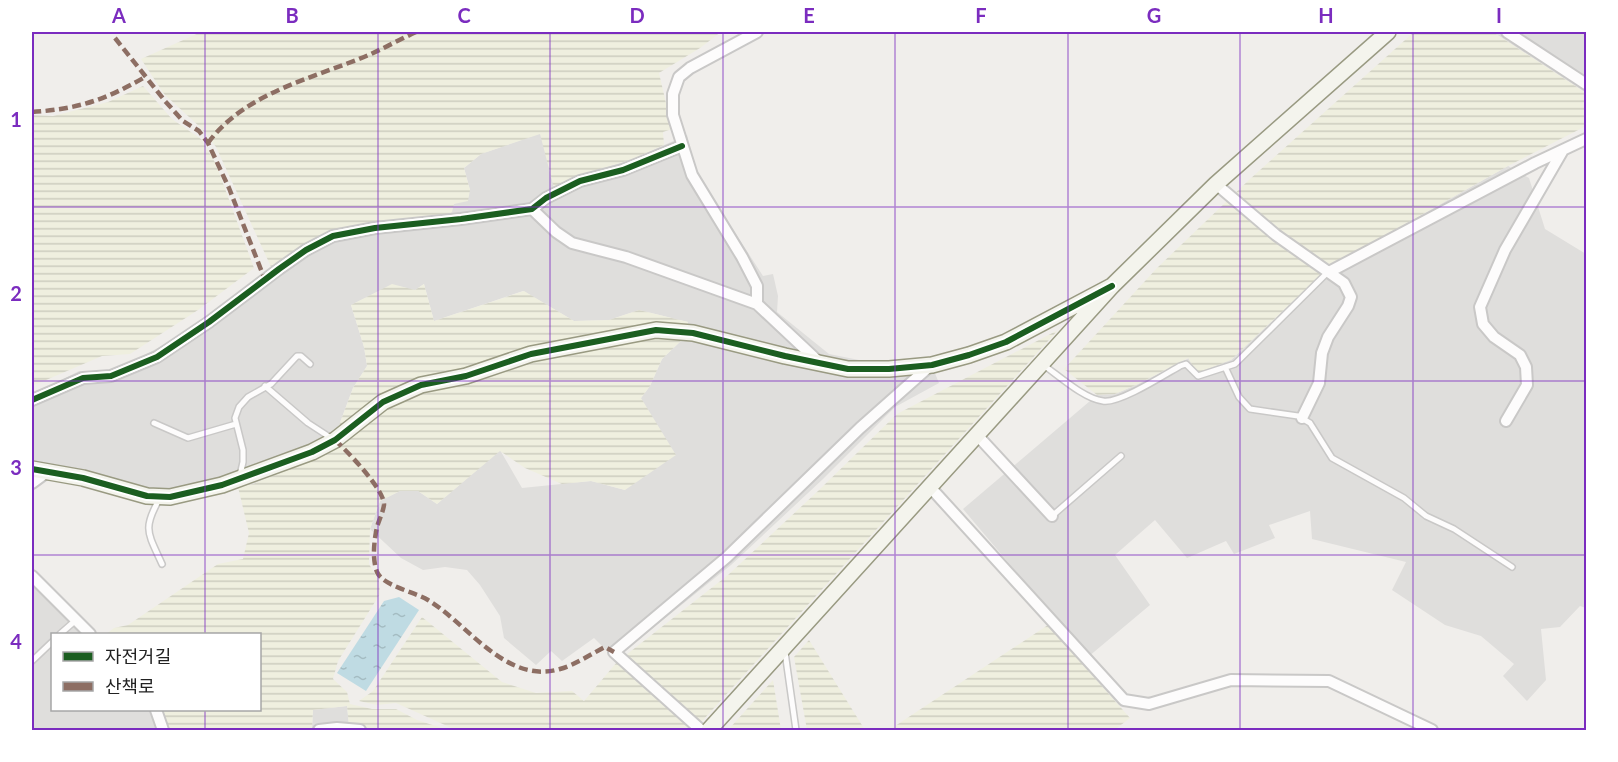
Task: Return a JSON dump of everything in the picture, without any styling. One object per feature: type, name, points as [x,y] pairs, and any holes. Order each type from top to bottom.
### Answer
[{"type":"street","points":[[757,32],[737,37],[679,77],[674,94],[673,115],[692,175],[757,285],[757,304]]},
{"type":"street","points":[[709,730],[1112,286],[1216,184],[1388,32]]},
{"type":"street","points":[[1506,32],[1587,84]]},
{"type":"street","points":[[1329,272],[1587,139]]},
{"type":"street","points":[[32,400],[83,378],[111,376],[157,357],[306,250],[333,236],[375,228],[532,209],[546,198],[580,181],[623,170],[682,146]]},
{"type":"street","points":[[1506,421],[1527,385],[1526,367],[1520,355],[1494,337],[1483,324],[1480,307],[1505,250],[1563,150]]},
{"type":"street","points":[[1216,184],[1276,235],[1344,283],[1351,297],[1348,306],[1328,337],[1322,353],[1319,383],[1302,418]]},
{"type":"street","points":[[532,209],[556,232],[572,243],[626,257],[757,304],[822,364]]},
{"type":"street","points":[[32,470],[83,478],[147,496],[170,498],[239,480],[312,452],[335,440],[383,402],[421,384],[466,376],[531,354],[656,330],[693,333],[848,369],[889,369],[932,365],[1006,342],[1112,286]]},
{"type":"street","points":[[701,730],[614,652],[727,557],[860,428],[932,365]]},
{"type":"street","points":[[977,435],[1052,516]]},
{"type":"street","points":[[32,483],[47,472]]},
{"type":"street","points":[[930,487],[1124,700],[1149,704],[1231,680],[1329,681],[1432,730]]},
{"type":"street","points":[[32,576],[89,633]]},
{"type":"street","points":[[156,711],[163,730]]},
{"type":"street","points":[[319,730],[337,728],[360,730]]},
{"type":"lane","points":[[1041,363],[1089,397],[1104,402],[1122,397],[1186,364],[1198,376],[1235,364],[1329,272]]},
{"type":"lane","points":[[239,480],[243,450],[235,418],[238,407],[248,397],[271,384],[297,356],[301,356],[310,364]]},
{"type":"lane","points":[[1225,367],[1239,397],[1250,409],[1298,416],[1311,423],[1332,458],[1404,498],[1426,516],[1454,529],[1512,567]]},
{"type":"lane","points":[[265,386],[308,423],[335,440]]},
{"type":"lane","points":[[154,423],[188,438],[236,424]]},
{"type":"lane","points":[[1052,516],[1121,456]]},
{"type":"lane","points":[[160,497],[149,517],[149,536],[162,564]]},
{"type":"lane","points":[[61,633],[76,620]]},
{"type":"lane","points":[[32,661],[51,643]]},
{"type":"lane","points":[[784,645],[796,730]]},
{"type":"shaded area","points":[[1493,32],[1586,32],[1586,93]]},
{"type":"shaded area","points":[[541,133],[554,187],[580,175],[630,160],[687,135],[696,172],[763,276],[773,274],[778,296],[777,312],[829,354],[864,361],[929,359],[939,383],[895,407],[823,479],[731,565],[628,648],[610,654],[594,638],[562,661],[551,651],[536,665],[504,638],[500,616],[480,585],[467,570],[445,567],[423,570],[401,558],[370,529],[380,501],[400,491],[418,491],[437,504],[500,450],[522,488],[591,481],[625,490],[641,398],[650,386],[662,359],[683,339],[688,322],[639,310],[609,320],[574,321],[523,291],[434,321],[424,284],[415,290],[392,285],[351,305],[364,347],[367,366],[353,388],[329,452],[253,484],[171,504],[143,501],[32,474],[32,395],[79,371],[113,372],[167,343],[214,313],[268,271],[323,235],[454,204],[470,190],[464,168],[481,154]]},
{"type":"shaded area","points":[[1508,166],[1529,178],[1545,229],[1586,254],[1586,608],[1580,606],[1560,627],[1541,629],[1546,680],[1527,701],[1503,676],[1514,664],[1481,636],[1445,625],[1392,590],[1406,562],[1312,539],[1310,511],[1269,525],[1275,538],[1234,554],[1226,541],[1187,558],[1155,520],[1115,555],[1150,605],[1088,657],[963,509],[1097,395],[1115,394],[1189,358],[1231,360],[1329,267]]},
{"type":"shaded area","points":[[32,570],[97,633],[51,633],[51,711],[161,711],[170,730],[32,730]]},
{"type":"shaded area","points":[[347,706],[349,725],[381,730],[308,730],[312,728],[313,710]]},
{"type":"green space","points":[[201,32],[721,32],[659,73],[672,129],[663,132],[664,145],[630,160],[580,175],[554,188],[540,134],[481,154],[464,168],[470,190],[468,201],[454,204],[452,212],[443,217],[344,228],[323,235],[272,269],[216,147],[201,128],[164,94],[141,59]]},
{"type":"green space","points":[[1414,32],[1493,32],[1586,93],[1586,126],[1508,166],[1329,267],[1231,360],[1197,373],[1188,358],[1115,394],[1097,395],[1064,369],[1157,268],[1250,179]]},
{"type":"green space","points":[[143,86],[172,119],[201,139],[216,164],[254,268],[198,310],[130,354],[102,356],[32,386],[32,115],[53,116],[108,102]]},
{"type":"green space","points":[[392,284],[415,290],[424,284],[434,321],[524,291],[574,321],[609,320],[639,310],[688,322],[683,339],[662,359],[650,386],[641,398],[676,455],[625,490],[591,481],[562,484],[525,468],[500,451],[437,504],[418,491],[400,491],[380,501],[370,529],[369,564],[379,581],[380,594],[338,661],[333,679],[347,692],[350,704],[372,709],[396,709],[417,720],[448,730],[381,730],[349,725],[347,706],[313,710],[312,728],[308,730],[170,730],[161,711],[261,711],[261,633],[107,633],[114,628],[128,625],[218,564],[243,559],[249,533],[238,487],[253,484],[329,452],[353,388],[367,366],[364,347],[351,305]]},
{"type":"green space","points":[[1058,330],[694,730],[456,730],[396,703],[377,705],[359,701],[373,691],[422,617],[502,682],[536,693],[572,691],[584,701],[617,662],[728,575],[897,414]]},
{"type":"green space","points":[[1048,625],[1130,718],[1117,728],[1119,730],[889,730]]},
{"type":"green space","points":[[809,640],[865,730],[807,730],[794,657]]},
{"type":"green space","points":[[773,680],[781,730],[728,730]]},
{"type":"water","points":[[399,597],[419,610],[366,691],[337,673],[384,601]]},
{"type":"marked path","points":[[208,143],[241,111],[261,99],[282,88],[371,54],[416,32]]},
{"type":"marked path","points":[[115,38],[165,101],[183,121],[199,131],[208,143],[229,188],[265,280]]},
{"type":"marked path","points":[[32,112],[91,102],[117,92],[145,77]]},
{"type":"marked path","points":[[335,440],[364,471],[383,498],[384,505],[374,544],[375,567],[380,577],[392,585],[428,600],[489,650],[505,661],[522,668],[540,672],[560,669],[605,647],[614,652]]},
{"type":"cycle path","points":[[32,400],[83,378],[111,376],[157,357],[209,322],[306,250],[333,236],[375,228],[532,209],[546,198],[580,181],[623,170],[682,146]]},
{"type":"cycle path","points":[[32,469],[83,478],[147,496],[170,497],[222,485],[312,452],[335,440],[383,402],[421,385],[466,376],[531,354],[656,330],[693,333],[848,369],[889,369],[932,365],[1006,342],[1112,286]]}]
